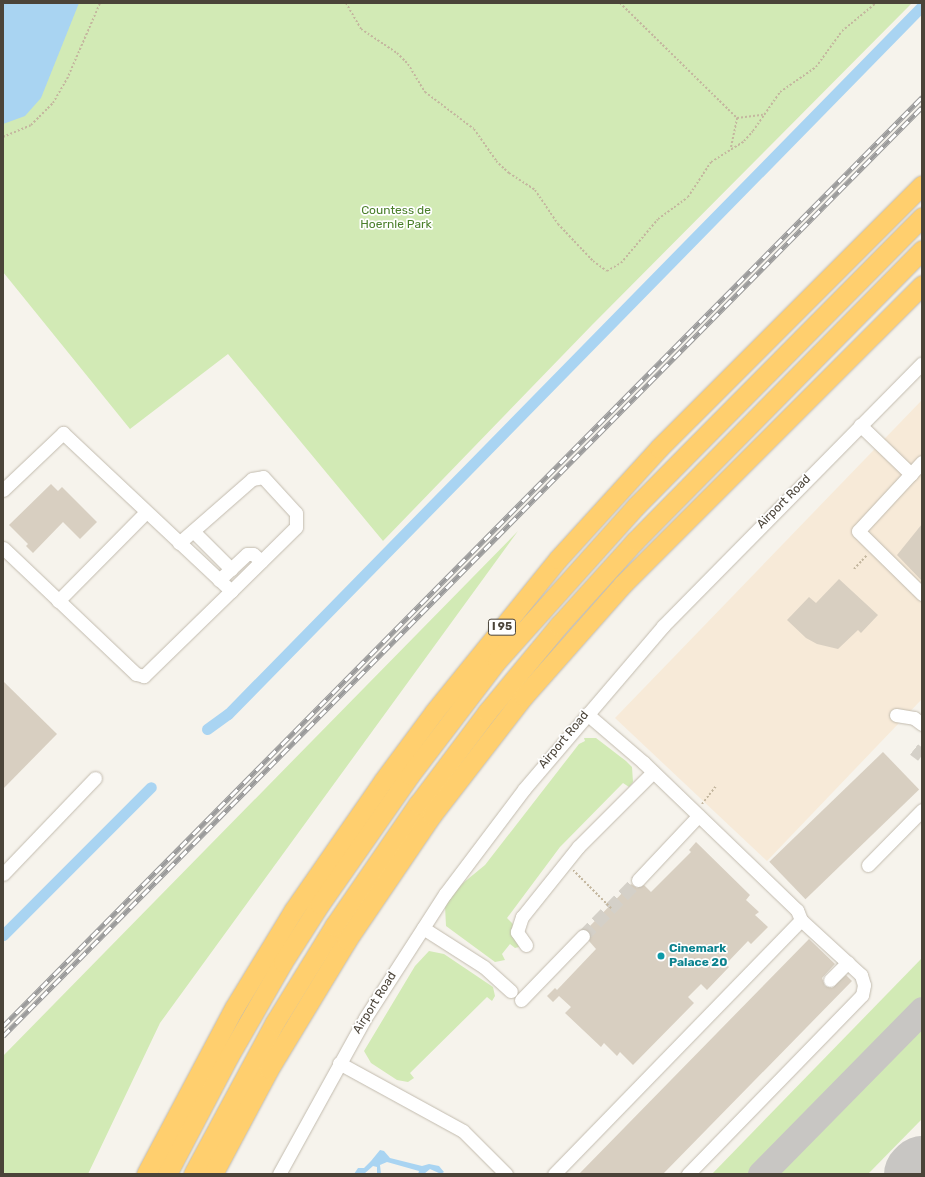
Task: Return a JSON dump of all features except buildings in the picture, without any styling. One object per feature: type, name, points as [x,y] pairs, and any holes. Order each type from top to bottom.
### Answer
[{"type":"highway","name":"I 95","points":[[146,1174],[168,1129],[234,1008],[293,911],[383,781],[434,712],[558,559],[659,448],[922,185]]},
{"type":"highway","points":[[167,1174],[233,1049],[308,924],[410,775],[497,661],[636,506],[922,217]]},
{"type":"highway","points":[[193,1174],[275,1022],[334,926],[418,804],[487,712],[559,625],[635,541],[922,250]]},
{"type":"highway","points":[[213,1174],[270,1069],[343,946],[424,827],[510,714],[623,584],[922,285]]},
{"type":"highway","points":[[141,1174],[168,1129]]},
{"type":"street","name":"Airport Road","points":[[279,1174],[339,1063],[423,928],[445,894],[524,789],[586,714],[663,626],[922,363]]},
{"type":"street","points":[[860,425],[911,474]]},
{"type":"street","points":[[3,490],[63,433],[231,592]]},
{"type":"street","points":[[922,462],[858,531],[922,594]]},
{"type":"street","points":[[3,548],[136,674],[144,676],[296,527],[296,513],[263,477],[252,479],[179,543]]},
{"type":"street","points":[[58,601],[146,512]]},
{"type":"street","points":[[193,531],[231,569]]},
{"type":"street","points":[[219,580],[247,554],[254,554],[261,561]]},
{"type":"street","points":[[586,714],[653,772],[797,910],[802,920],[848,962],[863,978],[862,995],[688,1174]]},
{"type":"street","points":[[896,715],[914,718],[922,724]]},
{"type":"street","points":[[526,945],[518,936],[518,924],[565,862],[653,772]]},
{"type":"street","points":[[3,874],[95,778]]},
{"type":"street","points":[[868,865],[922,810]]},
{"type":"street","points":[[638,880],[696,814]]},
{"type":"street","points":[[554,1174],[802,920]]},
{"type":"street","points":[[423,928],[484,967],[511,991]]},
{"type":"street","points":[[520,1000],[584,936]]},
{"type":"street","points":[[830,980],[848,962]]},
{"type":"street","points":[[339,1063],[463,1131],[506,1174]]},
{"type":"path","points":[[3,137],[31,125],[53,103],[67,79],[100,3]]},
{"type":"path","points":[[346,3],[361,29],[397,53],[408,64],[425,92],[474,130],[496,161],[509,173],[535,190],[558,224],[593,261],[607,271],[621,263],[658,219],[688,197],[711,162],[731,147],[744,141],[754,132],[763,115],[780,92],[816,67],[842,31],[876,3]]},
{"type":"path","points":[[620,3],[736,118]]},
{"type":"path","points":[[736,118],[763,115]]},
{"type":"path","points":[[731,147],[736,118]]},
{"type":"path","points":[[854,569],[874,548]]},
{"type":"path","points":[[696,814],[716,786]]},
{"type":"path","points":[[565,862],[611,908]]},
{"type":"shaded area","points":[[922,400],[922,699],[767,861],[615,718]]},
{"type":"green space","name":"Countess de Hoernle Park","points":[[3,3],[912,3],[592,325],[383,541],[228,354],[130,429],[3,272]]},
{"type":"green space","points":[[518,531],[160,1023],[88,1174],[3,1174],[3,1056]]},
{"type":"green space","points":[[584,738],[596,738],[626,761],[632,767],[633,782],[629,787],[623,783],[560,847],[507,918],[513,924],[512,932],[519,947],[515,948],[510,944],[502,954],[505,960],[495,962],[446,926],[445,906],[457,888],[485,865],[579,744],[585,741]]},
{"type":"green space","points":[[429,951],[444,954],[493,987],[495,996],[492,1001],[487,997],[410,1073],[414,1078],[408,1082],[397,1080],[371,1063],[364,1051],[415,966]]},
{"type":"green space","points":[[922,958],[922,996],[916,1003],[748,1174],[712,1174]]},
{"type":"green space","points":[[922,1023],[922,1119],[868,1174],[775,1174]]},
{"type":"water","points":[[3,3],[79,3],[41,98],[25,116],[3,124]]},
{"type":"water","points":[[380,1150],[384,1151],[390,1158],[422,1166],[429,1164],[439,1166],[444,1172],[441,1174],[430,1169],[424,1174],[418,1174],[419,1171],[387,1162],[380,1165],[381,1174],[377,1174],[377,1167],[373,1166],[364,1174],[354,1174],[358,1168],[364,1168]]},
{"type":"waterway","points":[[207,729],[228,714],[922,6]]},
{"type":"waterway","points":[[3,935],[151,787]]},
{"type":"taxiway","points":[[761,1174],[922,1010]]},
{"type":"runway","points":[[918,1174],[922,1170]]},
{"type":"tunnel","points":[[914,749],[922,755]]},
{"type":"tunnel","points":[[583,936],[638,880]]},
{"type":"railway","points":[[3,1026],[922,97]]},
{"type":"railway","points":[[3,1036],[922,107]]},
{"type":"place","name":"Cinemark Palace 20","points":[[661,956]]}]
